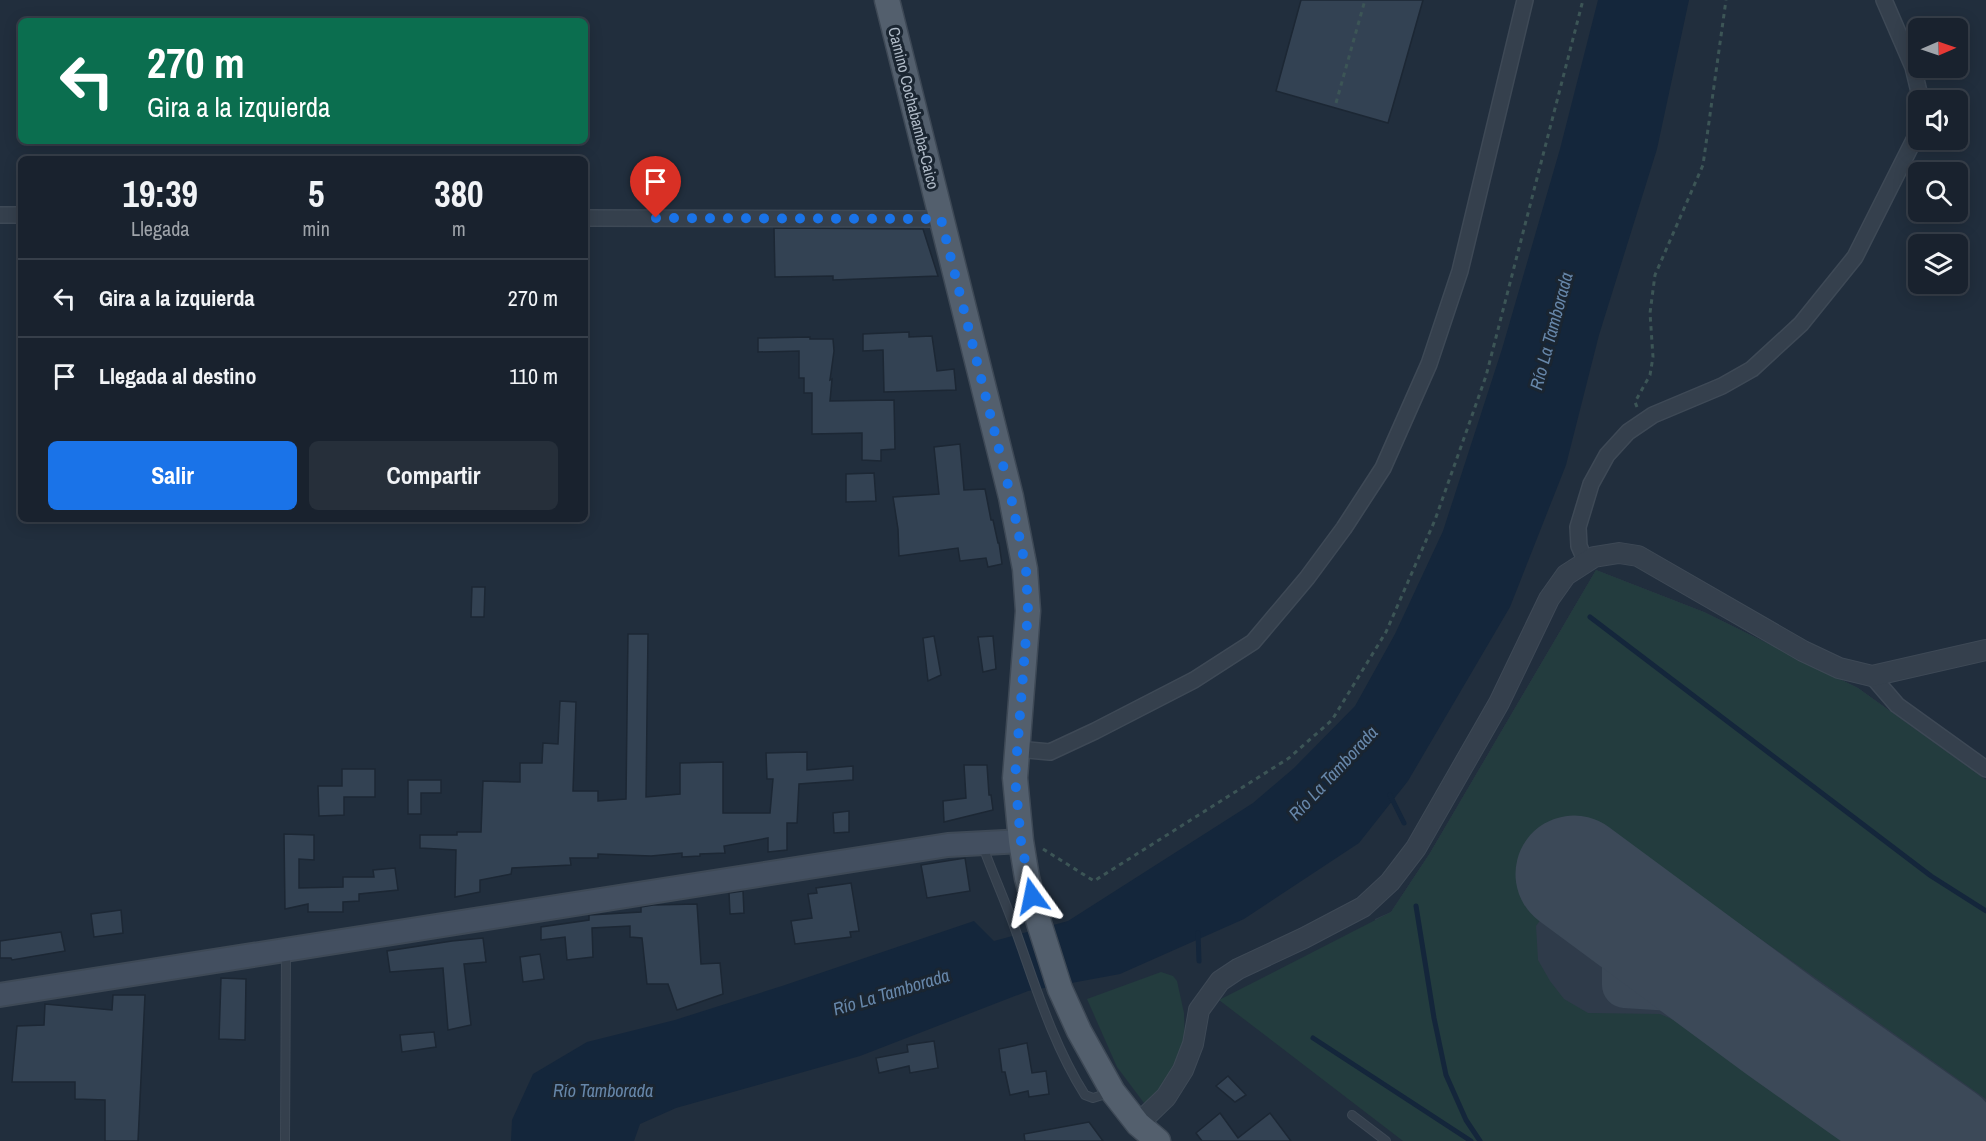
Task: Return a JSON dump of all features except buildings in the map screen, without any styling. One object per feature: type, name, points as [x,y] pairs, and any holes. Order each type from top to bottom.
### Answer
[{"type":"main road","name":"Camino Cochabamba-Caico","points":[[887,0],[1011,497],[1026,569],[1028,611],[1015,778],[1021,841],[1027,878],[1039,923],[1050,995],[1079,1031],[1113,1092],[1141,1133],[1158,1141]]},
{"type":"main road","points":[[0,995],[948,845],[1021,841]]},
{"type":"street","points":[[1017,749],[1050,752],[1194,680],[1253,642],[1307,578],[1344,528],[1383,468],[1429,364],[1460,271],[1525,0]]},
{"type":"street","points":[[1884,0],[1913,67],[1919,90]]},
{"type":"street","points":[[1586,562],[1579,546],[1578,527],[1591,484],[1607,455],[1628,432],[1653,415],[1722,386],[1752,369],[1801,324],[1855,257],[1909,150]]},
{"type":"street","points":[[0,215],[18,215]]},
{"type":"street","points":[[588,218],[941,219]]},
{"type":"street","points":[[1141,1133],[1183,1070],[1193,1044],[1199,1010],[1220,981],[1238,969],[1363,907],[1390,882],[1416,848],[1499,703],[1549,599],[1566,575],[1594,557],[1619,553],[1638,556],[1803,651],[1839,668],[1872,676],[1986,650]]},
{"type":"street","points":[[1872,676],[1897,705],[1986,769]]},
{"type":"lane","points":[[982,843],[1014,924],[1050,995]]},
{"type":"lane","points":[[285,1141],[286,950]]},
{"type":"lane","points":[[1352,1115],[1386,1141]]},
{"type":"path","points":[[1336,103],[1365,0]]},
{"type":"path","points":[[1021,841],[1048,851],[1094,881],[1289,758],[1332,720],[1391,621],[1435,520],[1486,376],[1583,0]]},
{"type":"path","points":[[1641,423],[1635,402],[1650,375],[1653,357],[1650,313],[1655,275],[1703,165],[1726,0]]},
{"type":"shaded area","points":[[1596,570],[1704,612],[1858,688],[1986,780],[1986,1141],[1417,1141],[1375,919],[1391,912],[1430,853]]},
{"type":"green space","points":[[1596,570],[1704,612],[1858,688],[1986,780],[1986,1099],[1606,829],[1536,926],[1538,960],[1550,981],[1564,999],[1588,1013],[1660,1014],[1683,1024],[1847,1141],[1403,1141],[1219,1000],[1391,912],[1430,853]]},
{"type":"green space","points":[[1161,972],[1173,976],[1177,981],[1184,1013],[1185,1044],[1163,1089],[1149,1103],[1144,1103],[1117,1067],[1087,999]]},
{"type":"water","name":"Río Tamborada","points":[[1598,0],[1689,0],[1657,149],[1599,335],[1566,465],[1510,607],[1408,781],[1359,843],[1244,919],[1120,974],[1028,991],[860,1056],[676,1108],[640,1124],[634,1141],[511,1141],[512,1120],[533,1074],[587,1042],[675,1020],[974,921],[994,941],[1068,921],[1253,803],[1294,768],[1355,706],[1395,634],[1443,531],[1502,349],[1560,149]]},
{"type":"waterway","points":[[1590,617],[1931,876],[1986,911]]},
{"type":"waterway","points":[[1390,795],[1404,823]]},
{"type":"waterway","points":[[1416,906],[1434,1018],[1446,1075],[1466,1120],[1480,1141]]},
{"type":"waterway","points":[[1198,933],[1199,961]]},
{"type":"waterway","points":[[1313,1038],[1471,1141]]},
{"type":"taxiway","points":[[1625,957],[1625,985],[1720,991],[1755,1008]]},
{"type":"runway","points":[[1574,874],[1781,1027],[1942,1141]]},
{"type":"route","points":[[656,218],[941,219],[1011,497],[1026,569],[1028,611],[1015,778],[1021,841],[1032,896]]},
{"type":"water label","name":"Río La Tamborada","points":[[1551,331]]},
{"type":"water label","name":"Río La Tamborada","points":[[1333,773]]},
{"type":"water label","name":"Río La Tamborada","points":[[891,992]]}]
